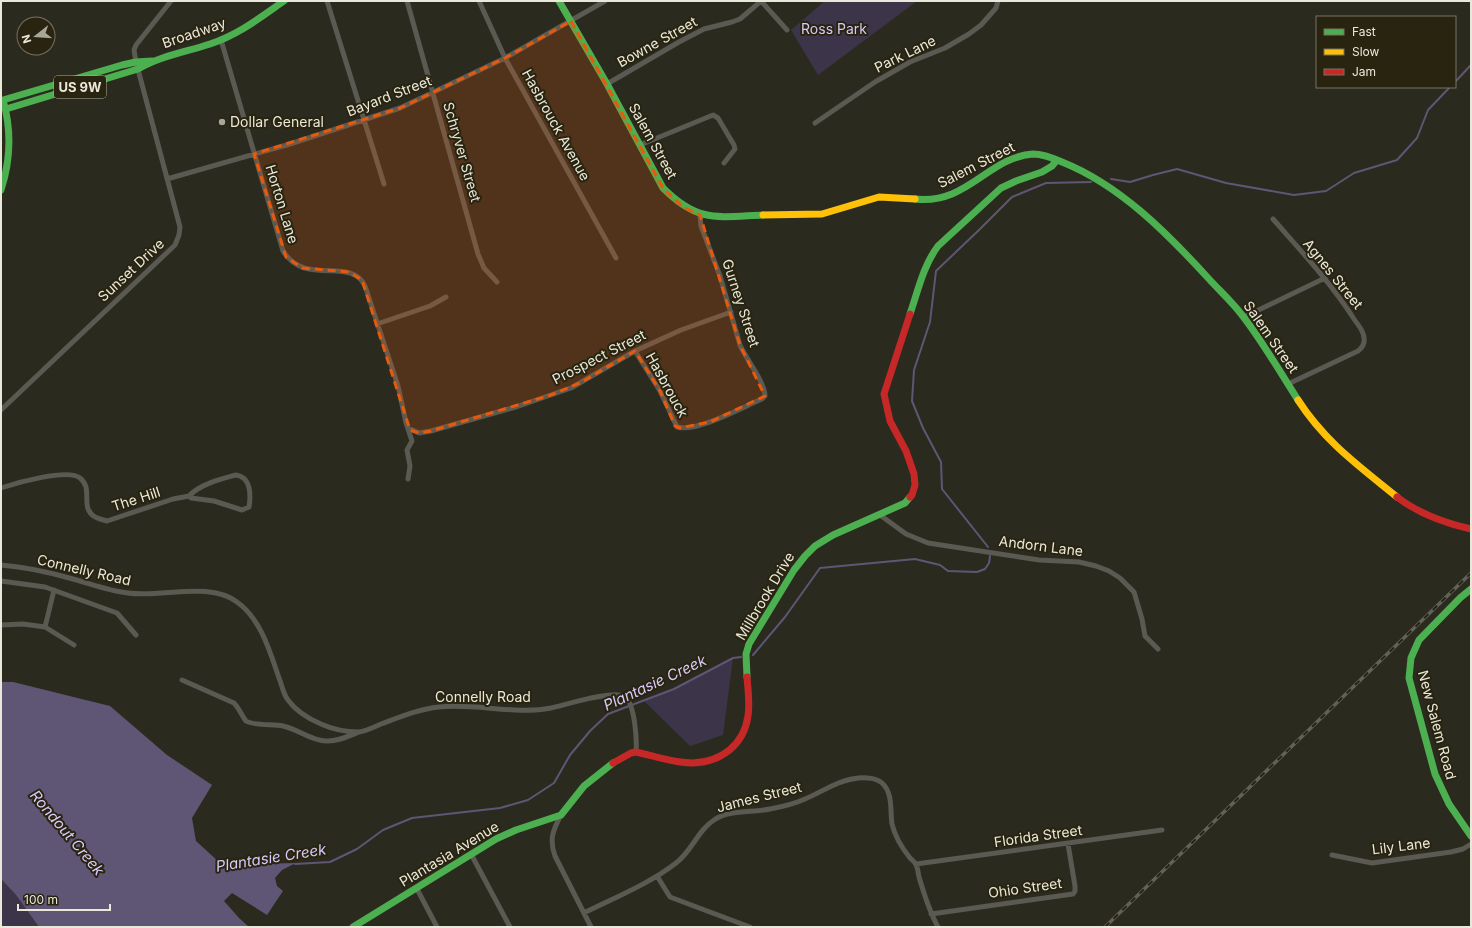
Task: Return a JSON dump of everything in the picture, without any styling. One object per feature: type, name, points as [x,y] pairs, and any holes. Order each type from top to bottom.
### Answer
[{"type":"main road","name":"Broadway","points":[[6,109],[138,69],[152,61],[221,40],[250,25],[284,1]]},
{"type":"main road","name":"Salem Street","points":[[559,1],[607,84],[656,177],[671,197],[683,207],[700,215],[716,218],[765,215],[812,215],[835,210],[878,197],[934,200],[962,190],[1016,157],[1033,154],[1057,160],[1080,169],[1104,183],[1136,208],[1177,245],[1244,317],[1312,420],[1339,450],[1417,511],[1437,520],[1471,529]]},
{"type":"main road","name":"Broadway","points":[[2,97],[101,70],[136,62],[152,61]]},
{"type":"main road","points":[[1,190],[9,161],[11,143],[10,125],[2,97]]},
{"type":"main road","name":"Millbrook Drive","points":[[636,752],[693,763],[709,761],[733,750],[744,733],[748,722],[749,704],[747,648],[793,571],[812,548],[835,534],[880,515],[910,500],[914,489],[914,476],[909,457],[888,415],[884,394],[924,268],[938,246],[971,218],[1002,188],[1016,181],[1042,172],[1052,166],[1057,160]]},
{"type":"main road","name":"New Salem Road","points":[[1471,589],[1460,598],[1419,640],[1414,647],[1408,669],[1409,678],[1435,774],[1449,804],[1471,836]]},
{"type":"main road","points":[[561,815],[584,786],[597,775],[616,760],[636,752]]},
{"type":"main road","name":"Plantasia Avenue","points":[[353,927],[496,839],[516,830],[561,815]]},
{"type":"street","points":[[136,62],[134,50],[136,45],[171,1]]},
{"type":"street","points":[[327,1],[384,184]]},
{"type":"street","name":"Schryver Street","points":[[407,1],[478,254],[484,268],[497,282]]},
{"type":"street","name":"Hasbrouck Avenue","points":[[479,1],[505,58],[616,258]]},
{"type":"street","name":"Bayard Street","points":[[167,179],[254,154],[400,108],[505,58],[605,1]]},
{"type":"street","points":[[761,1],[787,30]]},
{"type":"street","name":"Bowne Street","points":[[607,84],[704,28],[740,19],[761,1]]},
{"type":"street","name":"Park Lane","points":[[815,123],[874,82],[910,62],[945,48],[969,34],[981,25],[996,8],[998,1]]},
{"type":"street","name":"Horton Lane","points":[[221,40],[280,243],[286,257],[291,262],[302,268],[317,271],[349,272],[359,276],[365,286],[398,386],[407,427],[412,441],[408,450],[410,466],[408,479]]},
{"type":"street","name":"Sunset Drive","points":[[1,410],[175,245],[179,236],[180,227],[136,62]]},
{"type":"street","points":[[640,145],[713,115],[718,118],[734,144],[735,149],[724,163]]},
{"type":"street","name":"Gurney Street","points":[[680,428],[688,428],[710,422],[762,399],[765,396],[763,386],[742,350],[720,276],[701,226],[700,215]]},
{"type":"street","name":"Agnes Street","points":[[1273,219],[1325,278],[1363,332],[1364,338],[1362,348],[1351,355],[1288,384]]},
{"type":"street","points":[[1244,317],[1325,278]]},
{"type":"street","points":[[377,324],[430,306],[446,297]]},
{"type":"street","name":"Prospect Street","points":[[407,427],[410,430],[419,433],[516,407],[571,388],[635,351],[681,330],[731,312]]},
{"type":"street","name":"Hasbrouck","points":[[635,351],[667,404],[675,426],[680,428]]},
{"type":"street","name":"The Hill","points":[[1,488],[54,475],[74,475],[80,478],[85,484],[87,508],[90,513],[102,520],[107,521],[173,499],[189,496],[199,488],[236,475],[241,476],[246,481],[250,489],[249,507],[242,510],[214,501],[191,498],[189,496]]},
{"type":"street","name":"Andorn Lane","points":[[880,515],[906,534],[928,543],[1039,560],[1079,562],[1109,571],[1120,578],[1134,592],[1142,619],[1145,636],[1158,649]]},
{"type":"street","name":"Connelly Road","points":[[1,565],[17,566],[106,589],[128,593],[144,594],[212,591],[227,596],[246,610],[256,622],[268,648],[288,700],[310,720],[336,729],[360,732],[414,712],[439,706],[538,710],[605,695],[619,694],[625,696],[629,700],[636,730],[636,752]]},
{"type":"street","points":[[1,581],[45,587],[117,613],[136,635]]},
{"type":"street","points":[[45,627],[54,590]]},
{"type":"street","points":[[1,625],[23,624],[45,627],[74,645]]},
{"type":"street","points":[[182,680],[234,703],[240,709],[244,718],[250,723],[281,725],[292,728],[319,740],[328,741],[340,739],[360,732]]},
{"type":"street","name":"James Street","points":[[584,913],[657,876],[676,863],[687,853],[703,830],[715,819],[729,814],[770,809],[794,803],[841,781],[857,778],[878,780],[883,782],[888,790],[892,823],[895,834],[903,848],[916,864],[918,875],[931,914],[938,927]]},
{"type":"street","points":[[561,815],[551,840],[551,846],[591,927]]},
{"type":"street","name":"Florida Street","points":[[916,864],[1162,830]]},
{"type":"street","name":"Ohio Street","points":[[931,914],[1073,894],[1075,886],[1068,844]]},
{"type":"street","name":"Lily Lane","points":[[1332,855],[1372,863],[1463,850],[1471,844]]},
{"type":"street","points":[[471,854],[510,927]]},
{"type":"street","points":[[657,876],[670,897],[750,927]]},
{"type":"street","points":[[417,888],[437,927]]},
{"type":"highlighted area","points":[[571,21],[663,188],[683,207],[700,215],[740,345],[765,396],[710,422],[680,428],[675,426],[660,391],[635,351],[580,383],[551,395],[431,431],[419,433],[410,430],[362,280],[349,272],[302,268],[286,257],[254,154],[400,108],[505,58]]},
{"type":"green space","name":"Ross Park","points":[[825,1],[917,1],[818,75],[791,30]]},
{"type":"green space","points":[[733,658],[723,735],[690,746],[644,701],[674,689]]},
{"type":"green space","points":[[1,879],[16,895],[39,927],[1,927]]},
{"type":"water","name":"Rondout Creek","points":[[1,682],[13,682],[110,706],[167,755],[212,785],[192,818],[196,841],[219,862],[248,864],[296,863],[282,870],[275,878],[277,886],[283,891],[267,915],[232,893],[224,901],[249,927],[39,927],[16,895],[1,879]]},
{"type":"waterway","name":"Plantasie Creek","points":[[1456,81],[1471,65]]},
{"type":"waterway","name":"Plantasie Creek","points":[[1111,179],[1130,182],[1177,169],[1226,183],[1294,195],[1326,191],[1354,173],[1397,160],[1417,138],[1428,110],[1449,88]]},
{"type":"waterway","name":"Plantasie Creek","points":[[988,547],[942,489],[941,462],[923,428],[912,401],[914,370],[930,322],[936,271],[1012,197],[1046,183],[1091,182]]},
{"type":"waterway","name":"Plantasie Creek","points":[[753,655],[785,617],[820,568],[915,559],[940,565],[948,571],[977,572],[985,569],[989,563],[990,556]]},
{"type":"waterway","name":"Plantasie Creek","points":[[295,864],[330,862],[357,849],[383,830],[412,818],[500,808],[528,800],[554,783],[570,755],[590,731],[608,714],[674,689],[733,658],[741,657]]},
{"type":"railway","points":[[1105,927],[1471,573]]},
{"type":"traffic: fast","points":[[6,109],[138,69],[164,57],[220,40],[249,25],[284,1]]},
{"type":"traffic: fast","points":[[559,1],[607,84],[663,188],[687,207],[709,215],[720,217],[763,215]]},
{"type":"traffic: fast","points":[[1,190],[7,167],[9,145],[8,123],[3,100],[122,65],[152,61]]},
{"type":"traffic: fast","points":[[915,199],[933,199],[949,195],[964,188],[1003,163],[1017,157],[1033,154],[1052,158],[1083,172],[1104,184],[1142,212],[1177,245],[1230,301],[1257,336],[1298,400]]},
{"type":"traffic: fast","points":[[910,314],[928,262],[938,246],[1001,188],[1042,172],[1052,166],[1057,160]]},
{"type":"traffic: fast","points":[[747,677],[746,654],[749,644],[794,570],[805,556],[815,546],[833,535],[905,503],[910,497]]},
{"type":"traffic: fast","points":[[1471,589],[1460,598],[1419,640],[1411,658],[1409,678],[1435,774],[1449,804],[1471,836]]},
{"type":"traffic: fast","points":[[353,927],[496,839],[516,830],[561,815],[584,786],[613,763]]},
{"type":"traffic: slow","points":[[763,215],[822,214],[879,197],[915,199]]},
{"type":"traffic: slow","points":[[1298,400],[1308,415],[1343,453],[1397,497]]},
{"type":"traffic: jam","points":[[910,314],[884,394],[890,421],[906,451],[914,474],[915,485],[910,497]]},
{"type":"traffic: jam","points":[[1397,497],[1405,503],[1432,517],[1471,529]]},
{"type":"traffic: jam","points":[[613,763],[631,753],[636,752],[671,761],[686,763],[703,762],[713,759],[730,750],[742,735],[746,726],[749,707],[747,677]]},
{"type":"place","name":"Dollar General","points":[[222,122]]}]
